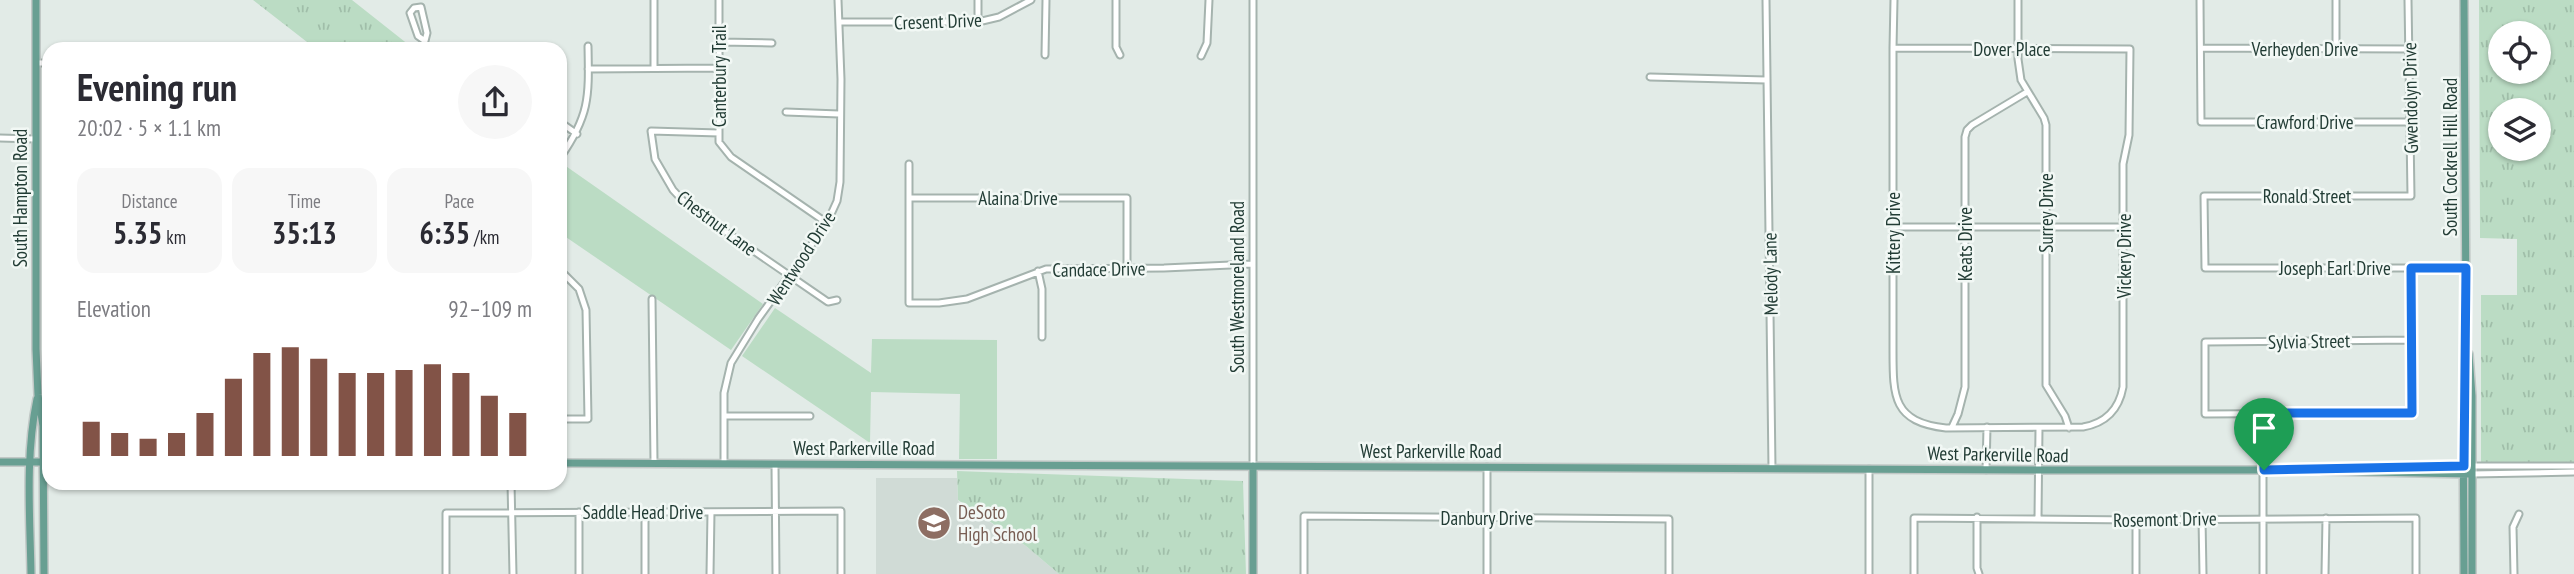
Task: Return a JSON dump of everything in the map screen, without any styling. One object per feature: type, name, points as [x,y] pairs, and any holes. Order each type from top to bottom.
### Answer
[{"type":"main road","name":"South Hampton Road","points":[[36,0],[38,395],[42,420]]},
{"type":"main road","name":"South Cockrell Hill Road","points":[[2464,0],[2466,314],[2463,396],[2472,574]]},
{"type":"main road","name":"South Hampton Road","points":[[31,574],[30,462],[32,426],[38,395]]},
{"type":"main road","points":[[0,462],[42,462]]},
{"type":"main road","name":"West Parkerville Road","points":[[567,463],[2302,470],[2371,474],[2468,470]]},
{"type":"main road","name":"South Westmoreland Road","points":[[1253,466],[1253,574]]},
{"type":"main road","name":"South Cockrell Hill Road","points":[[2464,574],[2468,470]]},
{"type":"main road","name":"South Hampton Road","points":[[44,574],[46,490]]},
{"type":"street","points":[[654,0],[654,68]]},
{"type":"street","name":"Canterbury Trail","points":[[719,0],[719,142],[732,157],[827,223]]},
{"type":"street","name":"Wentwood Drive","points":[[724,463],[724,393],[731,363],[758,319],[791,277],[827,223],[837,201],[840,182],[838,0]]},
{"type":"street","points":[[978,0],[978,22]]},
{"type":"street","name":"Cresent Drive","points":[[840,22],[978,22],[999,16],[1031,0]]},
{"type":"street","points":[[1045,55],[1046,0]]},
{"type":"street","points":[[1116,0],[1116,47],[1120,55]]},
{"type":"street","points":[[1201,56],[1207,43],[1209,0]]},
{"type":"street","name":"South Westmoreland Road","points":[[1253,0],[1253,466]]},
{"type":"street","name":"Melody Lane","points":[[1766,0],[1772,468]]},
{"type":"street","name":"Kittery Drive","points":[[1894,0],[1893,385],[1900,407],[1912,420],[1929,426],[1952,428]]},
{"type":"street","name":"Surrey Drive","points":[[2018,0],[2021,80],[2046,125],[2046,384],[2066,416],[2069,428]]},
{"type":"street","points":[[2200,0],[2201,48]]},
{"type":"street","points":[[2336,0],[2336,50]]},
{"type":"street","name":"Gwendolyn Drive","points":[[2409,0],[2411,196]]},
{"type":"street","points":[[421,7],[427,33],[425,41],[418,36],[414,27],[410,13],[414,8],[421,7]]},
{"type":"street","points":[[720,42],[772,43]]},
{"type":"street","points":[[567,148],[577,134],[587,100],[588,46]]},
{"type":"street","name":"Dover Place","points":[[1893,48],[2130,48]]},
{"type":"street","name":"Vickery Drive","points":[[1952,428],[2069,428],[2097,425],[2116,408],[2121,397],[2124,370],[2123,164],[2129,135],[2130,48]]},
{"type":"street","name":"Verheyden Drive","points":[[2201,48],[2409,50]]},
{"type":"street","name":"Crawford Drive","points":[[2201,48],[2201,122],[2410,122]]},
{"type":"street","points":[[36,63],[42,63]]},
{"type":"street","points":[[589,69],[720,68]]},
{"type":"street","points":[[1650,78],[1766,80]]},
{"type":"street","name":"Keats Drive","points":[[1952,428],[1965,387],[1964,227],[1967,130],[2026,92]]},
{"type":"street","points":[[786,112],[839,114]]},
{"type":"street","points":[[567,127],[577,134]]},
{"type":"street","name":"Chestnut Lane","points":[[719,133],[651,131],[655,159],[673,190],[687,205],[828,302],[837,300]]},
{"type":"street","points":[[0,138],[35,139]]},
{"type":"street","points":[[909,164],[910,198]]},
{"type":"street","name":"Ronald Street","points":[[2205,268],[2204,196],[2411,196]]},
{"type":"street","name":"Candace Drive","points":[[910,198],[909,303],[967,299],[1038,271],[1056,268],[1252,264]]},
{"type":"street","name":"Alaina Drive","points":[[910,198],[1126,198],[1127,268]]},
{"type":"street","points":[[1893,227],[2125,227]]},
{"type":"street","name":"Joseph Earl Drive","points":[[2205,268],[2466,268]]},
{"type":"street","points":[[2263,574],[2263,413],[2412,413],[2411,268]]},
{"type":"street","points":[[1038,271],[1042,289],[1042,337]]},
{"type":"street","points":[[567,277],[579,289],[586,310],[588,419],[567,419]]},
{"type":"street","points":[[652,299],[654,462]]},
{"type":"street","name":"Sylvia Street","points":[[2263,413],[2205,414],[2206,342],[2412,340]]},
{"type":"street","points":[[724,416],[810,416]]},
{"type":"street","points":[[1986,470],[1987,427]]},
{"type":"street","points":[[2038,518],[2039,428]]},
{"type":"street","points":[[775,465],[776,574]]},
{"type":"street","name":"West Parkerville Road","points":[[2468,470],[2574,466]]},
{"type":"street","points":[[1487,467],[1487,574]]},
{"type":"street","points":[[1869,468],[1869,574]]},
{"type":"street","name":"West Parkerville Road","points":[[2468,470],[2574,472]]},
{"type":"street","points":[[511,490],[513,574]]},
{"type":"street","name":"Saddle Head Drive","points":[[446,574],[446,513],[841,511],[841,574]]},
{"type":"street","points":[[579,512],[579,574]]},
{"type":"street","points":[[710,574],[711,512]]},
{"type":"street","points":[[645,513],[645,574]]},
{"type":"street","points":[[2514,574],[2513,527],[2519,514]]},
{"type":"street","name":"Danbury Drive","points":[[1304,574],[1304,516],[1669,519],[1669,574]]},
{"type":"street","points":[[1977,517],[1979,574]]},
{"type":"street","name":"Rosemont Drive","points":[[1914,574],[1914,518],[1977,517],[2136,520],[2416,518],[2416,574]]},
{"type":"street","points":[[2202,518],[2203,574]]},
{"type":"street","points":[[2325,574],[2326,518]]},
{"type":"street","points":[[2136,520],[2136,574]]},
{"type":"shaded area","name":"DeSoto High School","points":[[876,478],[957,478],[958,501],[1026,546],[1059,574],[876,574]]},
{"type":"green space","points":[[253,0],[352,0],[405,42],[307,42]]},
{"type":"green space","points":[[2479,0],[2574,0],[2574,464],[2481,464],[2481,295],[2517,295],[2517,239],[2480,238]]},
{"type":"green space","points":[[567,167],[763,304],[731,350],[567,238]]},
{"type":"green space","points":[[775,308],[871,373],[872,339],[997,340],[997,459],[959,459],[960,394],[871,392],[870,443],[742,356]]},
{"type":"green space","points":[[957,471],[1243,481],[1246,574],[1059,574],[1026,546],[958,500]]},
{"type":"place","name":"DeSoto High School","points":[[934,523]]},
{"type":"route","points":[[2411,268],[2466,268],[2464,466],[2264,470],[2263,413],[2412,413],[2411,268]]}]
